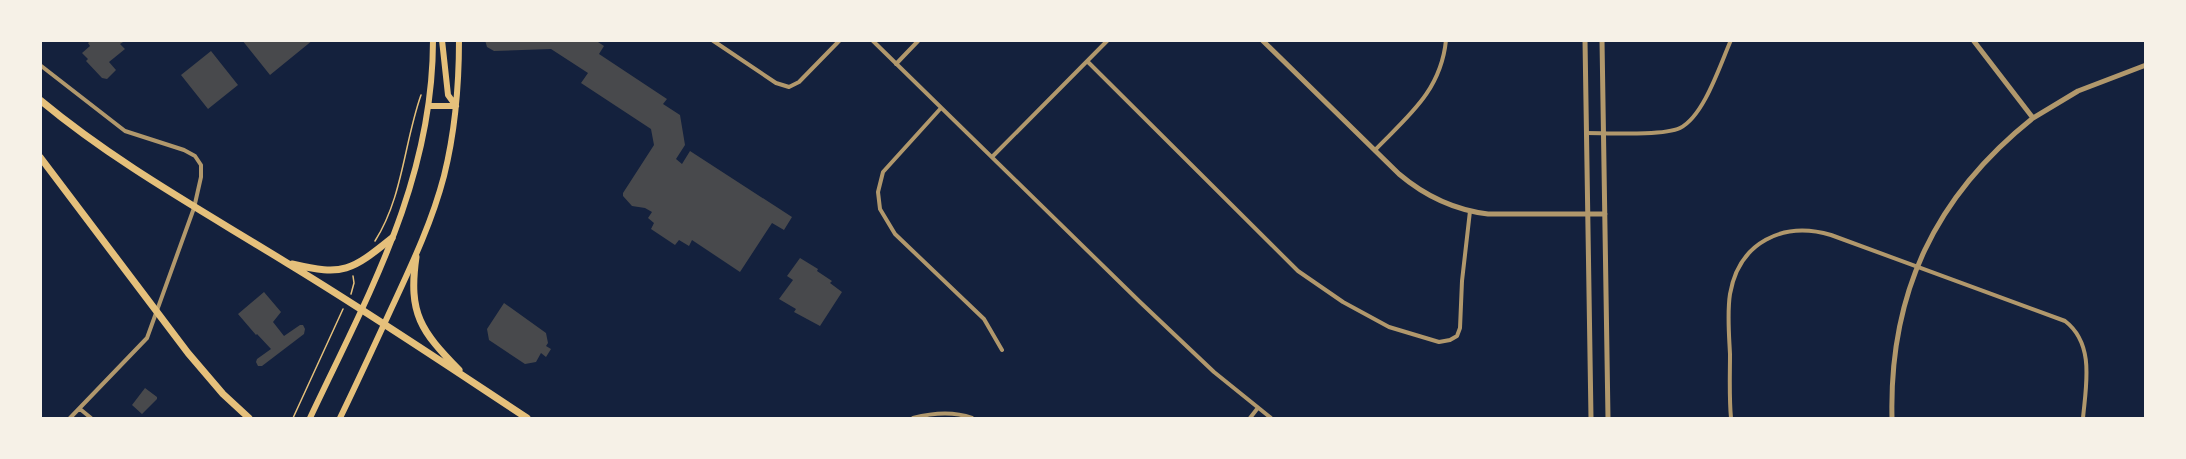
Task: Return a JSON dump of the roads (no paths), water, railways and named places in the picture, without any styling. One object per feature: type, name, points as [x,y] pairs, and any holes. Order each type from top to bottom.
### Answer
[{"type":"main road","points":[[310,418],[361,310],[392,238],[415,175],[429,106],[433,40]]},
{"type":"main road","points":[[442,40],[448,95],[456,106]]},
{"type":"main road","points":[[340,418],[416,257],[432,216],[444,177],[456,106],[459,40]]},
{"type":"main road","points":[[40,100],[107,151],[194,208],[287,263],[527,418]]},
{"type":"main road","points":[[429,106],[456,106]]},
{"type":"main road","points":[[40,157],[205,374],[249,418]]},
{"type":"main road","points":[[287,263],[322,271],[351,268],[369,258],[392,238]]},
{"type":"main road","points":[[416,257],[412,284],[413,298],[425,331],[438,349],[470,381]]},
{"type":"street","points":[[712,40],[776,83],[789,87],[802,79],[840,40]]},
{"type":"street","points":[[872,40],[1140,302],[1214,372],[1271,418]]},
{"type":"street","points":[[896,64],[919,40]]},
{"type":"street","points":[[992,157],[1108,40]]},
{"type":"street","points":[[1375,150],[1419,105],[1431,88],[1441,68],[1446,40]]},
{"type":"street","points":[[1585,40],[1591,418]]},
{"type":"street","points":[[1602,40],[1608,418]]},
{"type":"street","points":[[1586,133],[1672,131],[1684,126],[1696,115],[1731,40]]},
{"type":"street","points":[[1973,40],[2033,118]]},
{"type":"street","points":[[1265,42],[1415,187],[1441,202],[1470,211],[1500,215],[1605,214]]},
{"type":"street","points":[[1088,62],[1298,270],[1343,302],[1389,327],[1439,342],[1457,336],[1460,328],[1462,281],[1470,211]]},
{"type":"street","points":[[40,65],[125,131],[184,150],[195,156],[201,165],[201,177],[194,208],[147,338],[70,418]]},
{"type":"street","points":[[1892,418],[1891,394],[1895,346],[1905,302],[1917,266],[1942,217],[1966,184],[2003,144],[2033,118],[2078,91],[2145,65]]},
{"type":"street","points":[[941,108],[883,172],[879,184],[879,202],[883,216],[890,227],[984,319],[1002,350]]},
{"type":"street","points":[[1731,418],[1730,296],[1738,269],[1748,254],[1765,240],[1788,231],[1812,230],[2058,318],[2071,326],[2079,336],[2086,355],[2083,418]]},
{"type":"street","points":[[80,409],[91,418]]},
{"type":"street","points":[[1250,418],[1257,409]]},
{"type":"street","points":[[913,418],[941,413],[972,418]]}]
